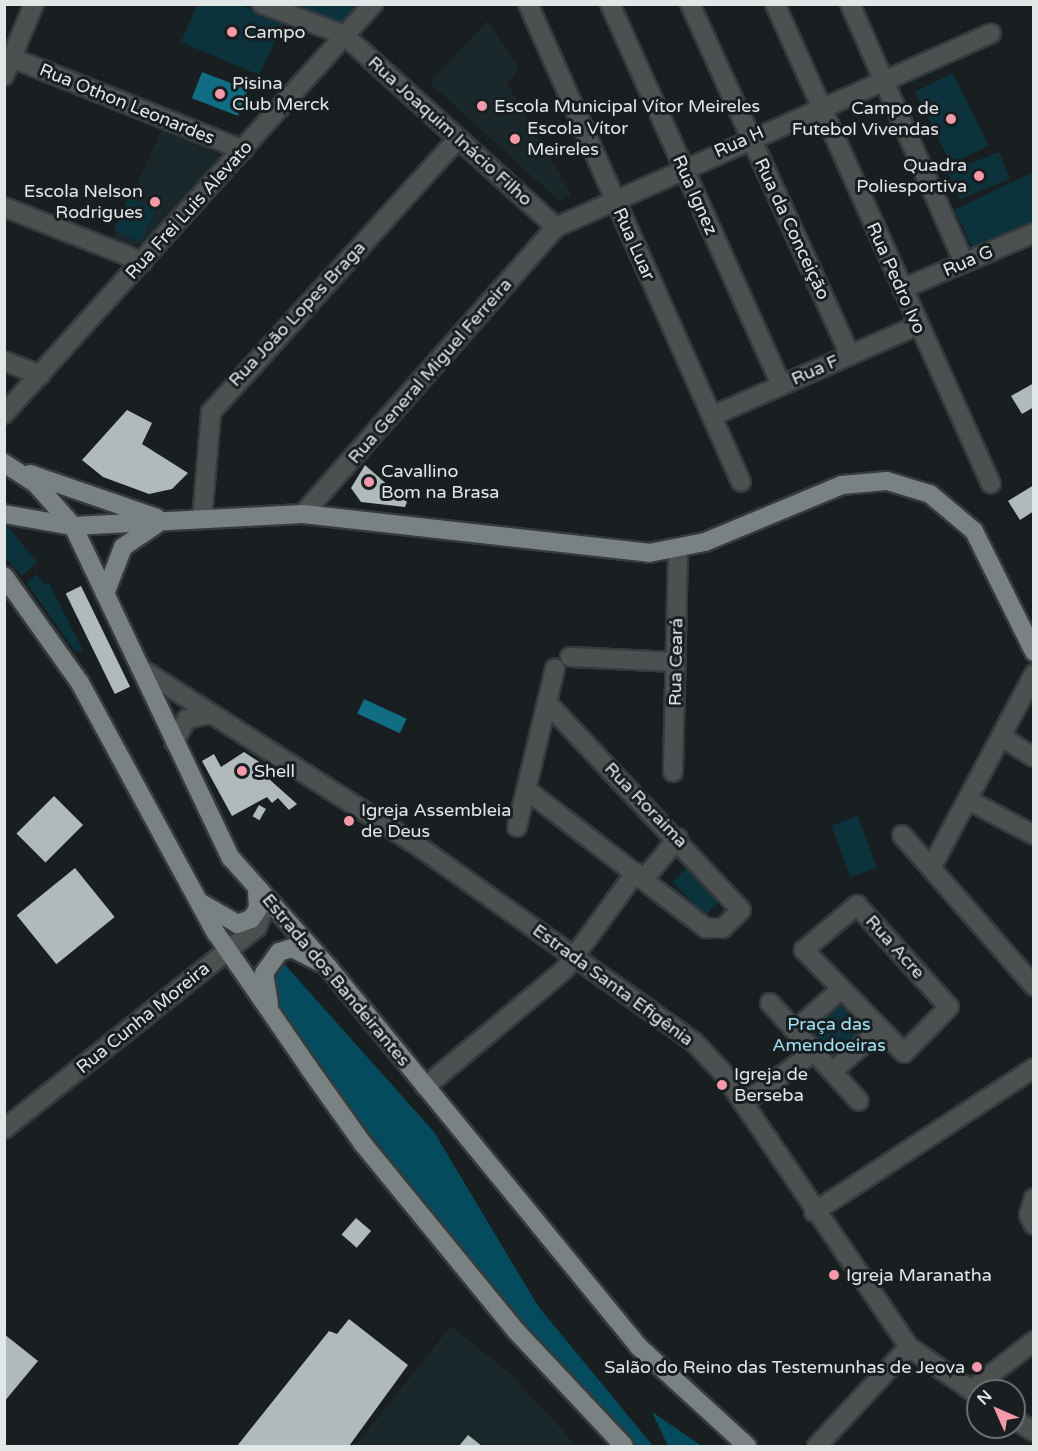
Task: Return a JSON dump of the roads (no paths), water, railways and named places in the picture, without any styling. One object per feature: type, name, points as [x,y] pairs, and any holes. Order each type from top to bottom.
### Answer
[{"type":"main road","points":[[10,466],[165,520]]},
{"type":"main road","name":"Estrada dos Bandeirantes","points":[[10,466],[51,498],[73,526],[218,841],[328,967],[639,1347],[747,1446]]},
{"type":"main road","points":[[4,514],[73,526],[303,514],[650,553],[678,552],[842,485],[887,481],[917,488],[943,501],[974,531],[1034,652]]},
{"type":"main road","points":[[105,594],[123,547],[165,520]]},
{"type":"main road","points":[[4,576],[80,683],[227,951],[363,1144],[517,1332],[624,1446]]},
{"type":"main road","points":[[199,901],[237,924],[251,919],[258,909],[262,893]]},
{"type":"main road","points":[[270,1010],[264,973],[279,952],[296,950],[328,967]]},
{"type":"street","points":[[4,76],[34,4]]},
{"type":"street","points":[[262,4],[344,35]]},
{"type":"street","name":"Rua Frei Luis Alevato","points":[[4,414],[373,4]]},
{"type":"street","name":"Rua Ignez","points":[[610,4],[781,385]]},
{"type":"street","name":"Rua da Conceição","points":[[690,4],[749,138],[850,355]]},
{"type":"street","name":"Rua Pedro Ivo","points":[[775,4],[818,107],[991,484]]},
{"type":"street","points":[[850,4],[964,263]]},
{"type":"street","name":"Rua Luar","points":[[536,9],[614,199],[741,482]]},
{"type":"street","name":"Rua H","points":[[556,227],[683,167],[991,33]]},
{"type":"street","name":"Rua Joaquim Inácio Filho","points":[[344,35],[556,227]]},
{"type":"street","name":"Rua Othon Leonardes","points":[[12,58],[243,150]]},
{"type":"street","name":"Rua João Lopes Braga","points":[[202,518],[211,412],[459,139]]},
{"type":"street","points":[[4,207],[143,262]]},
{"type":"street","name":"Rua General Miguel Ferreira","points":[[303,514],[556,227]]},
{"type":"street","name":"Rua G","points":[[902,289],[1034,233]]},
{"type":"street","name":"Rua F","points":[[712,416],[918,325]]},
{"type":"street","points":[[4,361],[40,375]]},
{"type":"street","name":"Rua Ceará","points":[[673,772],[678,552]]},
{"type":"street","points":[[570,657],[676,662]]},
{"type":"street","name":"Estrada Santa Efigênia","points":[[140,668],[414,843],[694,1042],[744,1103],[813,1212],[909,1347],[966,1386]]},
{"type":"street","points":[[517,827],[528,790],[555,669]]},
{"type":"street","points":[[931,868],[1003,738],[1034,674]]},
{"type":"street","name":"Rua Roraima","points":[[547,703],[678,838],[741,910],[723,927],[706,928],[640,876]]},
{"type":"street","points":[[174,742],[188,719],[211,714]]},
{"type":"street","points":[[1003,738],[1034,757]]},
{"type":"street","points":[[528,790],[640,876]]},
{"type":"street","points":[[968,800],[1034,835]]},
{"type":"street","points":[[902,836],[1034,986]]},
{"type":"street","points":[[425,1087],[574,956],[640,876],[678,838]]},
{"type":"street","name":"Rua Cunha Moreira","points":[[4,1129],[257,927],[262,893]]},
{"type":"street","name":"Rua Acre","points":[[857,905],[949,1009],[904,1053],[878,1031],[804,948],[857,905]]},
{"type":"street","points":[[795,1030],[840,990]]},
{"type":"street","points":[[770,1003],[859,1101]]},
{"type":"street","points":[[833,1071],[878,1031]]},
{"type":"street","points":[[744,1103],[815,1051]]},
{"type":"street","points":[[813,1212],[1034,1068]]},
{"type":"street","points":[[1034,1198],[1029,1215],[1034,1225]]},
{"type":"street","points":[[990,1379],[1034,1341]]},
{"type":"street","points":[[817,1446],[909,1347]]},
{"type":"place","name":"Campo","points":[[232,32]]},
{"type":"place","name":"Pisina Club Merck","points":[[220,94]]},
{"type":"place","name":"Escola Municipal Vítor Meireles","points":[[482,106]]},
{"type":"place","name":"Campo de Futebol Vivendas","points":[[951,119]]},
{"type":"place","name":"Escola Vítor Meireles","points":[[515,139]]},
{"type":"place","name":"Quadra Poliesportiva","points":[[979,176]]},
{"type":"place","name":"Escola Nelson Rodrigues","points":[[155,202]]},
{"type":"place","name":"Cavallino Bom na Brasa","points":[[369,482]]},
{"type":"place","name":"Shell","points":[[242,771]]},
{"type":"place","name":"Igreja Assembleia de Deus","points":[[349,821]]},
{"type":"place","name":"Igreja de Berseba","points":[[722,1085]]},
{"type":"place","name":"Igreja Maranatha","points":[[834,1275]]},
{"type":"place","name":"Salão do Reino das Testemunhas de Jeova","points":[[977,1367]]},
{"type":"park label","name":"Praça das Amendoeiras","points":[[829,1035]]}]
